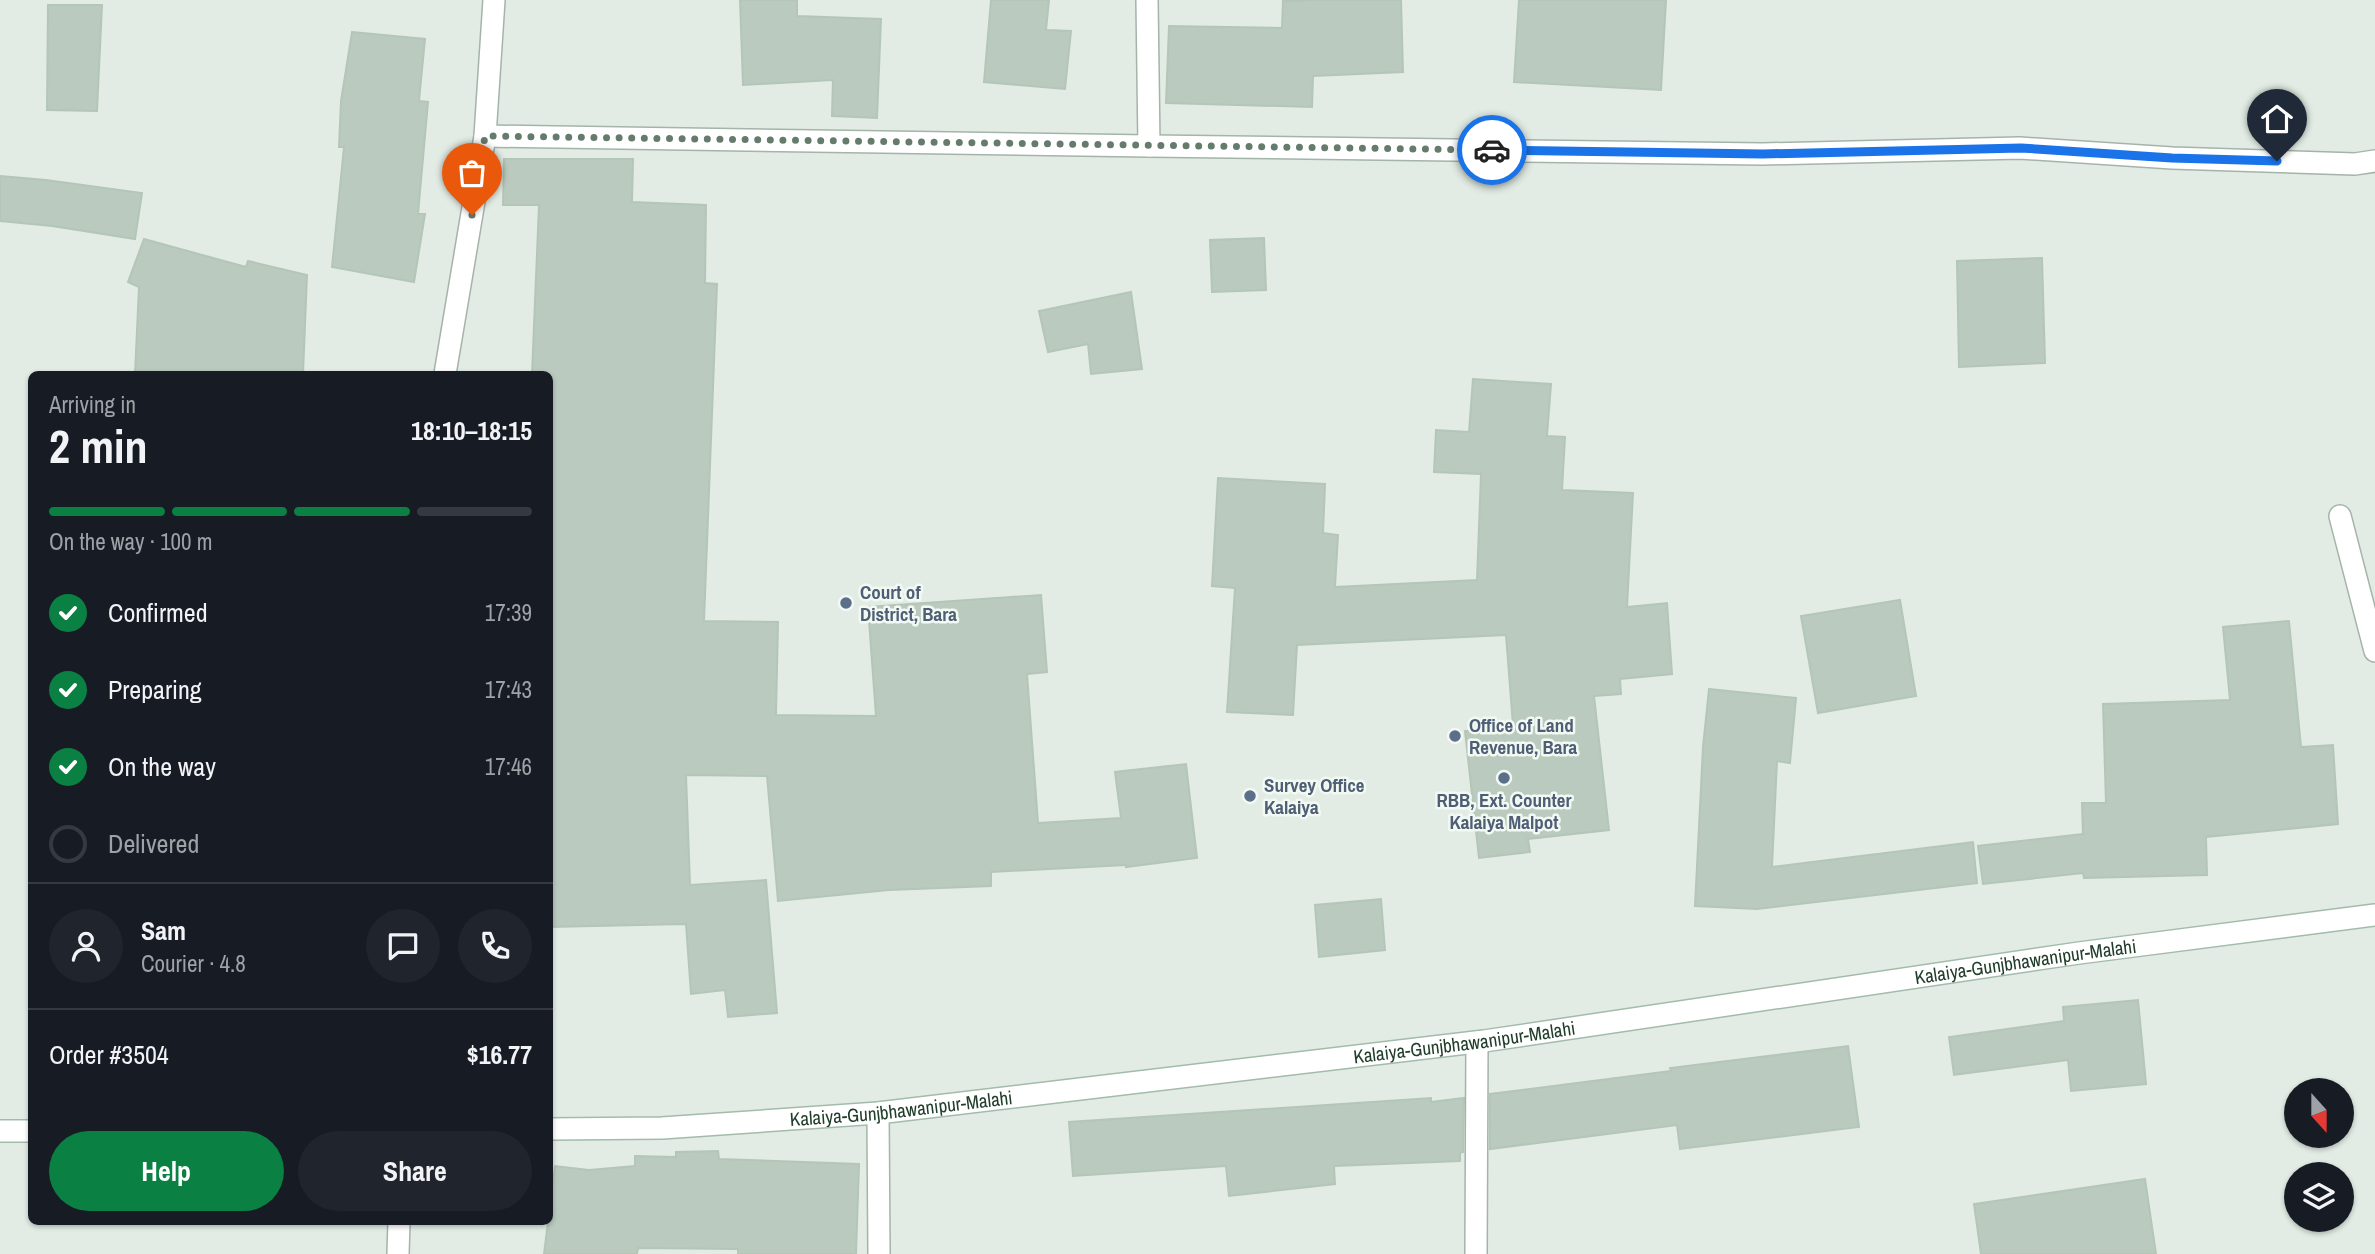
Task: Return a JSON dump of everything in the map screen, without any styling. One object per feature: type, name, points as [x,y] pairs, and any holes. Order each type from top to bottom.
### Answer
[{"type":"street","points":[[446,371],[485,136],[494,0]]},
{"type":"street","points":[[1147,0],[1149,146]]},
{"type":"street","points":[[485,136],[1763,154],[2021,148],[2172,158],[2356,164],[2375,161]]},
{"type":"street","points":[[2340,516],[2375,651]]},
{"type":"street","name":"Kalaiya-Gunjbhawanipur-Malahi","points":[[553,1129],[662,1128],[878,1112],[1477,1042],[2079,953],[2375,915]]},
{"type":"street","points":[[1476,1254],[1477,1042]]},
{"type":"street","points":[[878,1112],[879,1254]]},
{"type":"street","points":[[0,1131],[28,1130]]},
{"type":"street","points":[[398,1254],[399,1225]]},
{"type":"building","points":[[740,0],[797,0],[797,16],[881,19],[877,118],[832,116],[833,80],[743,85]]},
{"type":"building","points":[[991,0],[1049,0],[1046,30],[1071,31],[1065,89],[984,82]]},
{"type":"building","points":[[1401,0],[1403,72],[1313,76],[1312,107],[1166,103],[1169,26],[1282,28],[1283,1]]},
{"type":"building","points":[[1519,0],[1666,0],[1661,90],[1514,82]]},
{"type":"building","points":[[48,5],[102,5],[97,111],[47,110]]},
{"type":"building","points":[[352,32],[425,39],[419,101],[428,102],[418,214],[425,214],[414,282],[332,267],[344,147],[339,147],[341,101]]},
{"type":"building","points":[[504,159],[633,159],[632,202],[706,205],[705,283],[717,284],[704,621],[778,622],[776,715],[876,716],[868,607],[1041,595],[1047,672],[1027,674],[1038,823],[1121,818],[1115,772],[1186,764],[1197,858],[1126,867],[991,872],[991,886],[889,890],[778,901],[767,776],[686,775],[690,885],[766,880],[777,1013],[728,1017],[725,990],[691,994],[686,924],[553,927],[553,371],[532,371],[539,205],[503,205]]},
{"type":"building","points":[[0,176],[142,193],[135,239],[0,221]]},
{"type":"building","points":[[1264,238],[1266,290],[1212,292],[1210,240]]},
{"type":"building","points":[[144,239],[246,267],[248,261],[307,275],[303,371],[135,371],[139,287],[128,282]]},
{"type":"building","points":[[2042,258],[2045,363],[1959,367],[1957,261]]},
{"type":"building","points":[[1131,292],[1142,369],[1091,374],[1088,344],[1048,352],[1039,311]]},
{"type":"building","points":[[1473,379],[1551,384],[1547,436],[1565,437],[1562,490],[1633,493],[1627,607],[1667,603],[1672,674],[1620,679],[1621,694],[1594,696],[1609,830],[1528,839],[1530,852],[1479,858],[1465,731],[1513,725],[1506,635],[1297,645],[1293,715],[1227,712],[1235,588],[1212,586],[1218,478],[1325,484],[1323,533],[1338,535],[1335,587],[1477,580],[1481,474],[1434,472],[1436,430],[1469,432]]},
{"type":"building","points":[[1900,600],[1916,696],[1818,713],[1801,616]]},
{"type":"building","points":[[2289,621],[2301,747],[2333,745],[2338,824],[2206,837],[2207,875],[2084,878],[2083,873],[1983,884],[1978,846],[2083,834],[2082,803],[2106,803],[2103,704],[2230,700],[2223,627]]},
{"type":"building","points":[[1709,689],[1796,698],[1790,763],[1777,761],[1772,867],[1973,842],[1977,883],[1757,909],[1695,906],[1703,747]]},
{"type":"building","points":[[1381,899],[1385,950],[1319,957],[1315,905]]},
{"type":"building","points":[[2138,1000],[2146,1084],[2071,1091],[2068,1060],[1954,1075],[1949,1037],[2064,1021],[2063,1007]]},
{"type":"building","points":[[1848,1046],[1859,1127],[1680,1149],[1677,1125],[1490,1149],[1490,1094]]},
{"type":"building","points":[[1431,1098],[1431,1102],[1464,1098],[1463,1152],[1460,1153],[1460,1161],[1334,1166],[1335,1184],[1229,1196],[1226,1166],[1073,1176],[1069,1122]]},
{"type":"building","points":[[718,1151],[719,1159],[859,1164],[856,1254],[738,1254],[738,1249],[638,1248],[637,1254],[544,1254],[548,1225],[553,1225],[555,1166],[589,1170],[635,1166],[635,1156],[676,1157],[676,1152]]},
{"type":"building","points":[[2145,1179],[2156,1254],[1981,1254],[1974,1204]]},
{"type":"way so far","points":[[472,215],[485,136],[1492,150]]},
{"type":"place","name":"Court of District, Bara","points":[[846,603]]},
{"type":"place","name":"Office of Land Revenue, Bara","points":[[1455,736]]},
{"type":"place","name":"RBB, Ext. Counter Kalaiya Malpot","points":[[1504,778]]},
{"type":"place","name":"Survey Office Kalaiya","points":[[1250,796]]},
{"type":"route","points":[[1492,150],[1763,154],[2021,148],[2172,158],[2277,161]]}]
